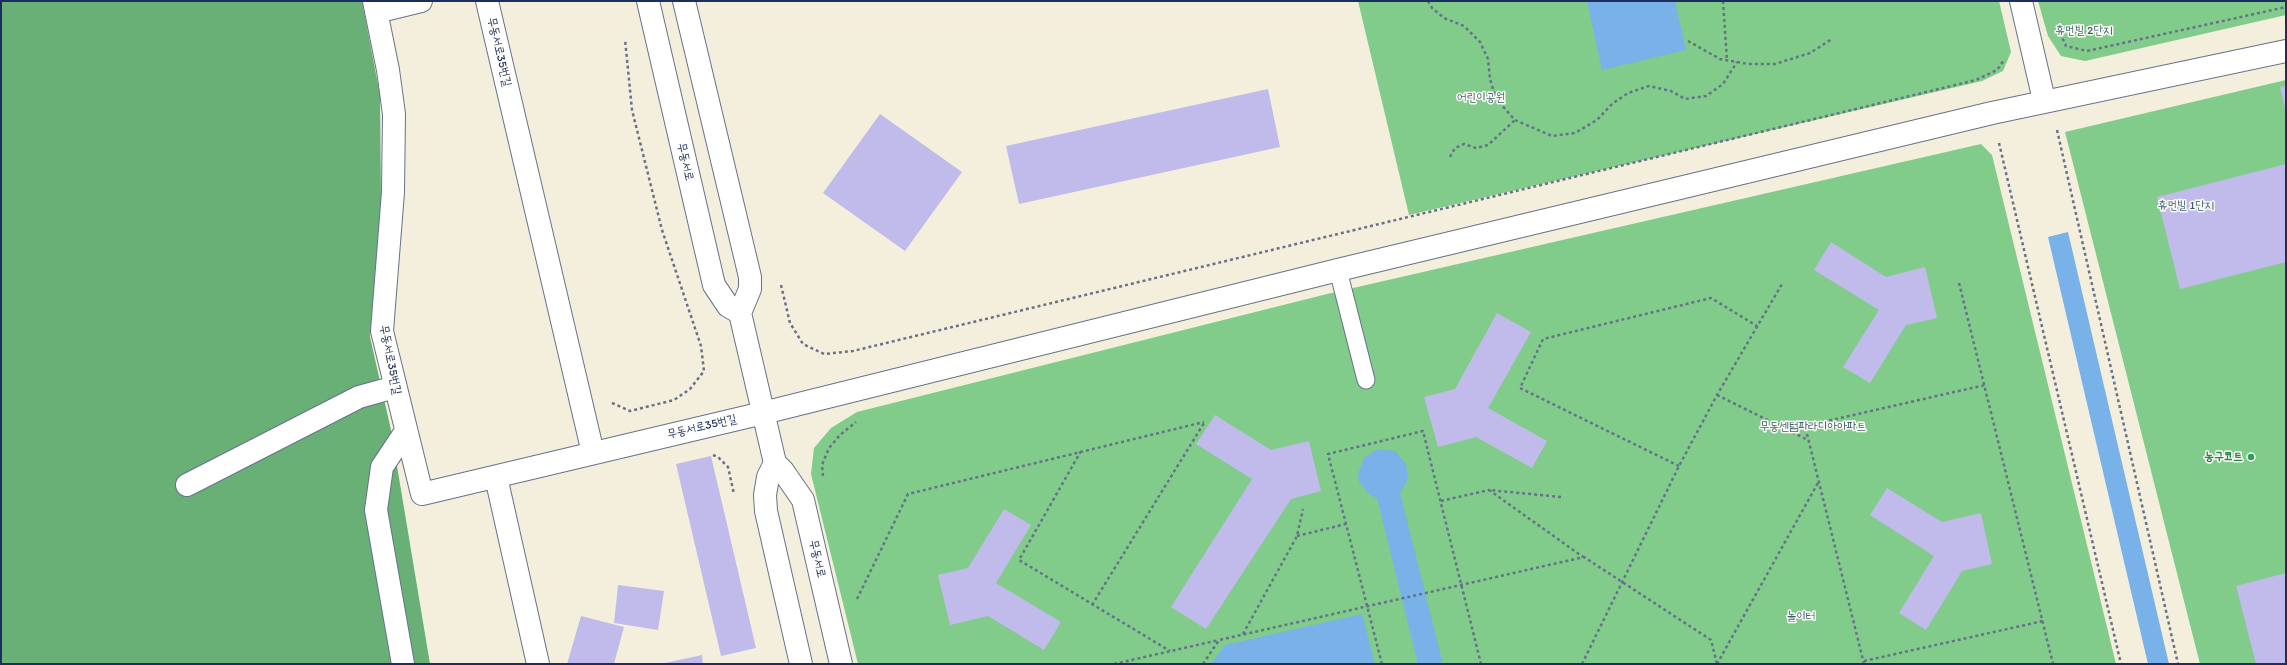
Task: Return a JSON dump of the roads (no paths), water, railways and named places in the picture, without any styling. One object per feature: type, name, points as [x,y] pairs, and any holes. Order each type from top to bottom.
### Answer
[{"type":"street","points":[[375,6],[422,1]]},
{"type":"street","name":"무동서로35번길","points":[[487,1],[593,453]]},
{"type":"street","name":"무동서로","points":[[648,1],[714,285],[728,306],[740,313],[775,463],[783,471],[803,500],[841,664]]},
{"type":"street","points":[[684,1],[750,277],[750,289],[740,313]]},
{"type":"street","points":[[2021,1],[2044,100]]},
{"type":"street","name":"무동서로35번길","points":[[375,6],[388,70],[394,114],[393,192],[382,331],[422,494],[763,413],[1338,270],[2044,100],[2286,51]]},
{"type":"street","points":[[187,484],[359,397],[395,386]]},
{"type":"street","points":[[402,664],[376,510],[382,467],[406,431]]},
{"type":"street","points":[[775,463],[768,477],[765,495],[766,511],[801,664]]},
{"type":"street","points":[[496,477],[538,664]]},
{"type":"lane","points":[[1338,270],[1366,380]]},
{"type":"water","points":[[1587,1],[1675,1],[1686,50],[1602,70]]},
{"type":"water","points":[[2068,232],[2169,664],[2148,664],[2048,237]]},
{"type":"water","points":[[1378,449],[1395,451],[1406,464],[1408,479],[1400,493],[1443,664],[1418,664],[1377,498],[1370,495],[1359,482],[1358,474],[1364,458]]},
{"type":"water","points":[[1362,614],[1375,664],[1211,664],[1225,645]]},
{"type":"place","name":"농구코트","points":[[2251,457]]},
{"type":"park label","name":"휴먼빌 2단지","points":[[2084,31]]},
{"type":"park label","name":"어린이공원","points":[[1481,98]]},
{"type":"park label","name":"휴먼빌 1단지","points":[[2186,206]]},
{"type":"park label","name":"무동센텀파라디아아파트","points":[[1813,427]]},
{"type":"park label","name":"놀이터","points":[[1801,617]]}]
